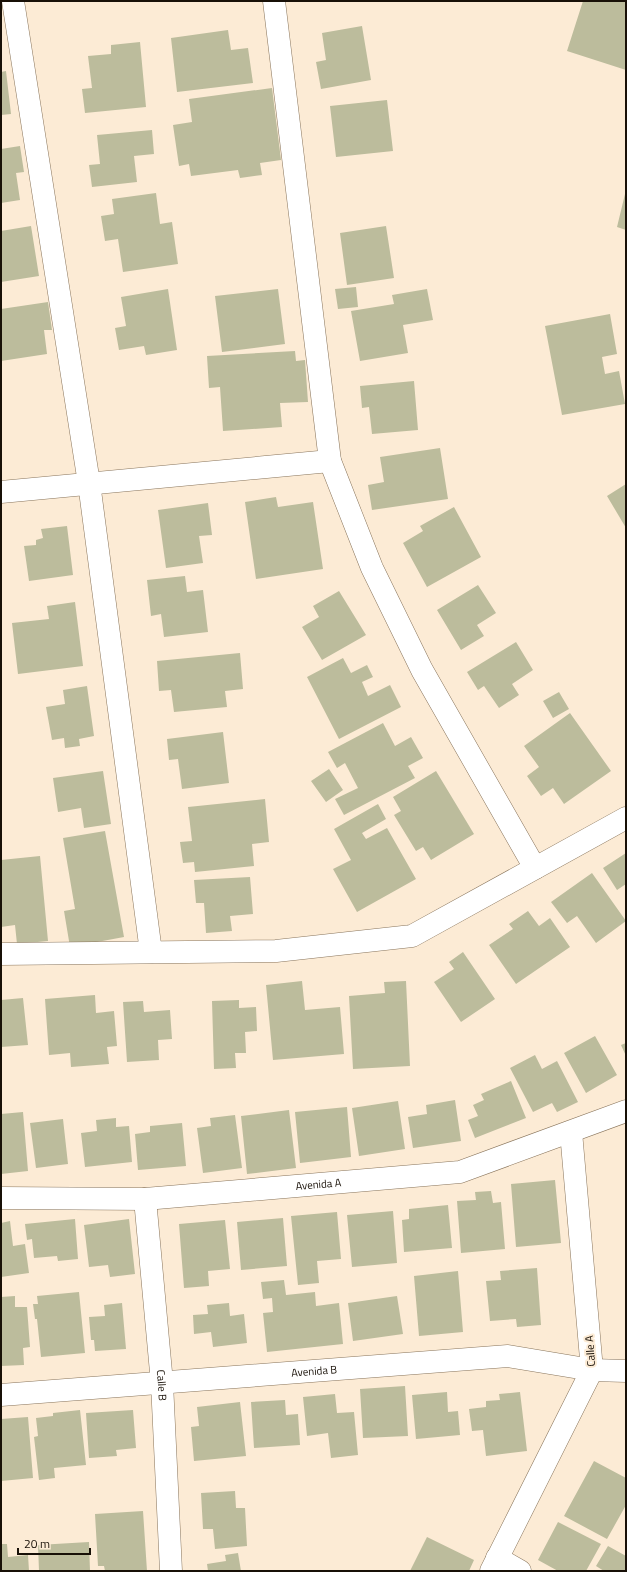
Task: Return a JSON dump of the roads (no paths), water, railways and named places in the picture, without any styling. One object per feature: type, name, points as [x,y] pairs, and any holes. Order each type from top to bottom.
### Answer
[{"type":"street","points":[[13,1],[90,483],[151,952]]},
{"type":"street","points":[[274,1],[330,461],[372,568],[422,670],[535,868]]},
{"type":"street","points":[[1,492],[330,461]]},
{"type":"street","points":[[1,954],[276,951],[412,936],[626,818]]},
{"type":"street","name":"Avenida A","points":[[1,1198],[146,1199],[460,1172],[626,1111]]},
{"type":"street","name":"Calle A","points":[[494,1565],[592,1370],[571,1132]]},
{"type":"street","name":"Calle B","points":[[146,1199],[162,1383],[171,1571]]},
{"type":"street","name":"Avenida B","points":[[1,1395],[508,1356],[592,1370],[626,1371]]},
{"type":"street","points":[[494,1565],[520,1571]]}]
